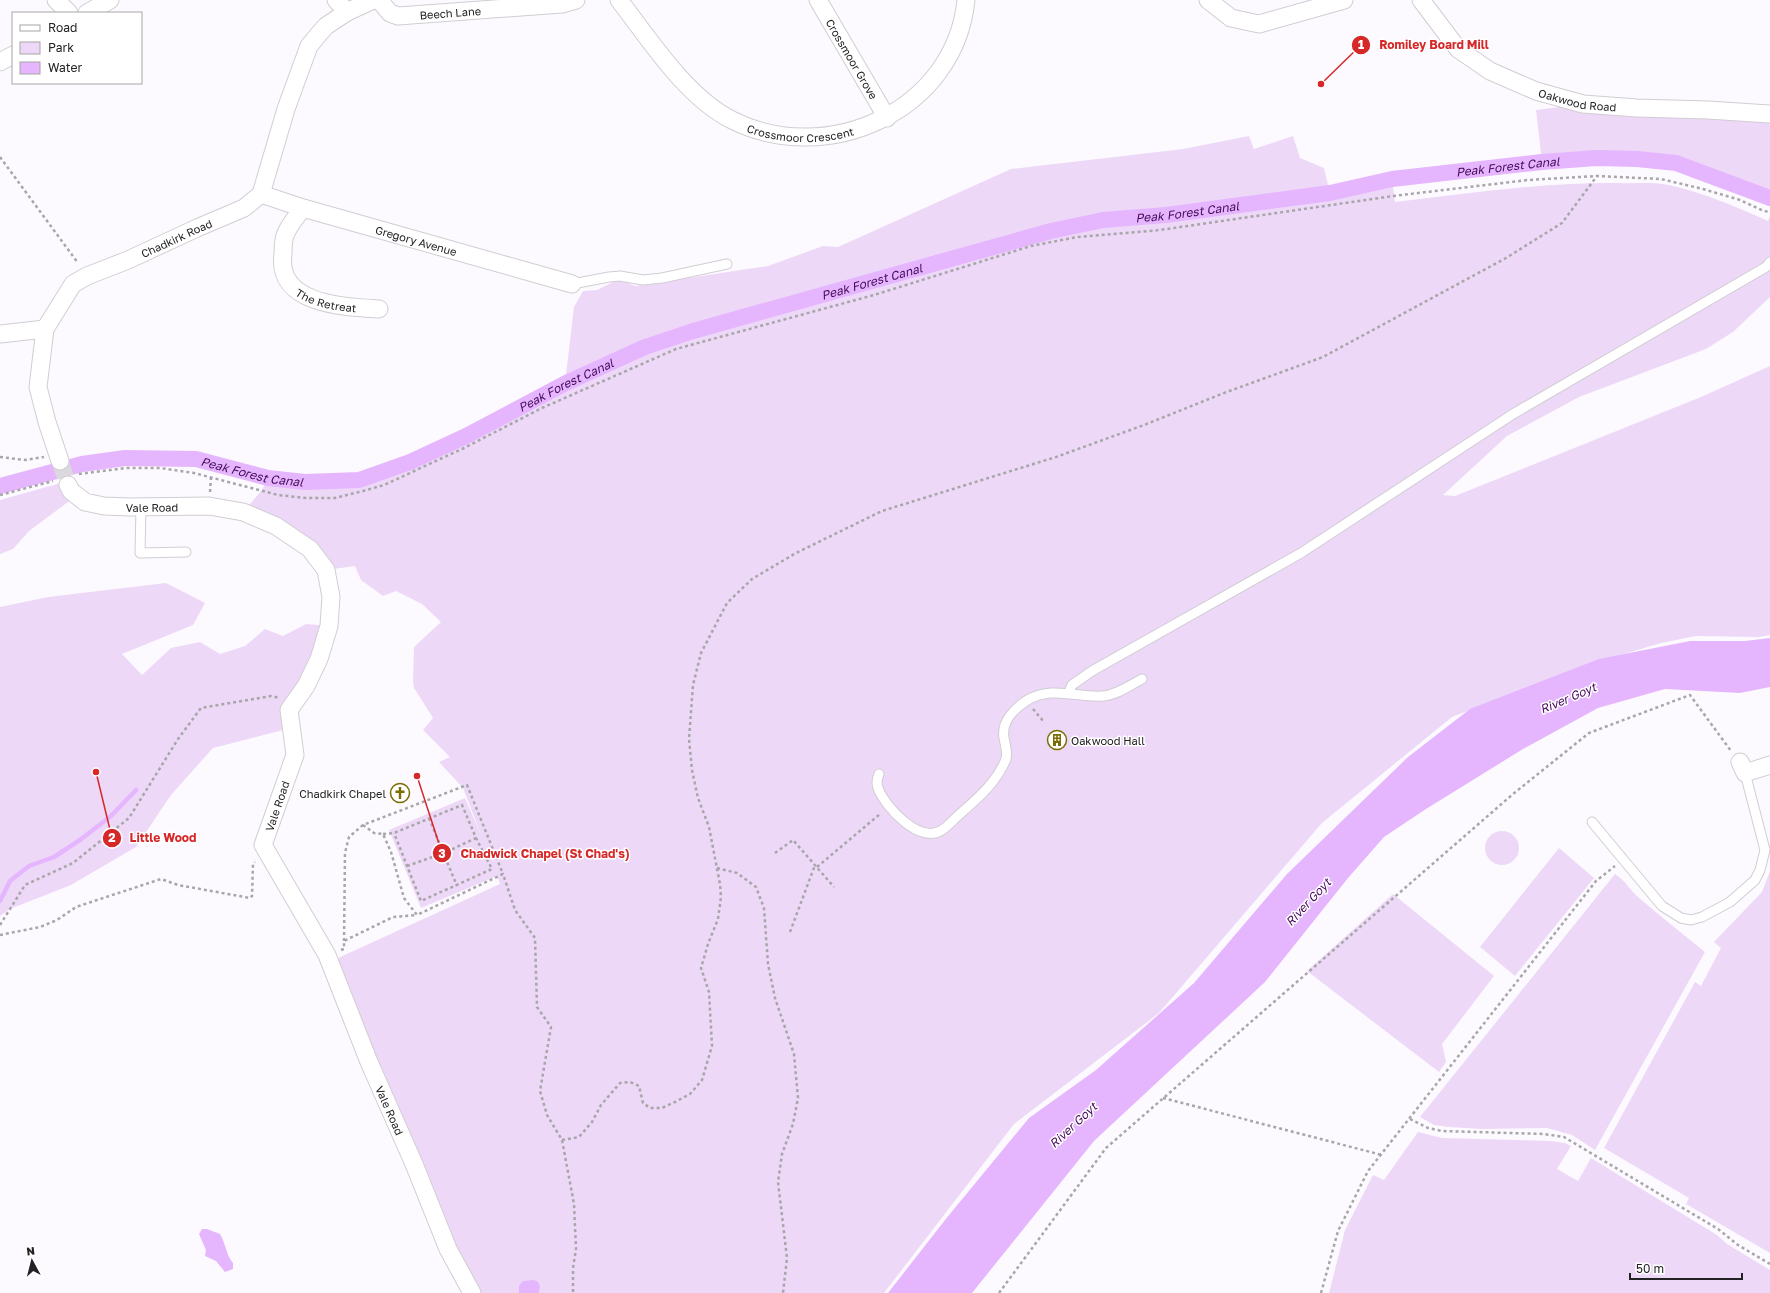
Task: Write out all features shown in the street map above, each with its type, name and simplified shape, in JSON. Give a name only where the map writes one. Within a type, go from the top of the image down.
[{"type":"street","points":[[56,0],[68,12]]},
{"type":"street","points":[[89,12],[110,0]]},
{"type":"street","points":[[261,194],[286,109],[309,46],[341,6],[373,0]]},
{"type":"street","name":"Beech Lane","points":[[379,0],[390,13],[398,16],[562,4],[576,0]]},
{"type":"street","name":"Crossmoor Crescent","points":[[619,0],[694,94],[731,120],[754,129],[797,136],[834,135],[860,128],[887,118],[912,101],[923,91],[942,68],[959,31],[966,0]]},
{"type":"street","name":"Crossmoor Grove","points":[[818,0],[887,118]]},
{"type":"street","points":[[1208,0],[1231,18],[1259,24],[1344,0]]},
{"type":"street","name":"Oakwood Road","points":[[1421,0],[1458,49],[1490,71],[1536,91],[1583,104],[1770,114]]},
{"type":"street","points":[[0,62],[12,56]]},
{"type":"street","name":"Gregory Avenue","points":[[261,194],[303,208],[572,284]]},
{"type":"street","name":"Chadkirk Road","points":[[59,458],[38,387],[45,329],[73,284],[87,276],[128,260],[244,208],[261,194]]},
{"type":"street","name":"The Retreat","points":[[303,208],[285,234],[282,262],[287,280],[302,295],[324,303],[349,307],[379,309]]},
{"type":"street","points":[[0,334],[45,329]]},
{"type":"street","name":"Vale Road","points":[[66,480],[71,491],[85,502],[104,506],[209,506],[244,512],[276,526],[310,550],[326,570],[331,597],[329,626],[319,659],[306,686],[289,710],[295,755],[263,845],[327,955],[369,1062],[414,1164],[448,1249],[472,1293]]},
{"type":"street","points":[[1742,768],[1770,765]]},
{"type":"lane","points":[[1069,692],[1072,685],[1092,671],[1301,553],[1513,414],[1766,267],[1770,262]]},
{"type":"lane","points":[[572,284],[620,276],[643,280],[662,278],[727,264]]},
{"type":"lane","points":[[141,507],[140,553],[186,552]]},
{"type":"lane","points":[[879,774],[877,782],[879,790],[890,806],[907,825],[920,832],[930,835],[941,831],[990,787],[1007,758],[1004,735],[1005,724],[1011,714],[1026,701],[1047,694],[1069,692],[1102,696],[1111,695],[1142,679]]},
{"type":"lane","points":[[1592,822],[1662,906],[1681,918],[1691,920],[1702,917],[1730,902],[1755,880],[1765,850],[1742,768]]},
{"type":"path","points":[[0,157],[87,276]]},
{"type":"path","points":[[562,1140],[579,1137],[592,1122],[601,1105],[620,1083],[630,1082],[639,1086],[643,1103],[650,1108],[662,1108],[690,1094],[702,1080],[712,1046],[709,992],[701,968],[708,944],[718,919],[721,897],[709,827],[698,798],[692,770],[689,739],[693,685],[701,652],[727,603],[752,579],[796,553],[882,511],[1056,457],[1323,357],[1506,258],[1562,224],[1597,176]]},
{"type":"path","points":[[0,495],[126,468],[160,468],[194,473],[278,495],[306,498],[335,498],[384,485],[464,448],[542,408],[676,349],[874,295],[1031,246],[1077,237],[1160,230],[1401,195],[1528,180],[1597,176],[1662,179],[1703,188],[1770,212]]},
{"type":"path","points":[[0,457],[33,460],[59,458]]},
{"type":"path","points":[[999,1293],[1106,1148],[1513,794],[1589,733],[1690,695],[1742,768]]},
{"type":"path","points":[[0,925],[25,886],[73,863],[129,818],[178,739],[201,708],[271,696]]},
{"type":"path","points":[[1026,701],[1044,722]]},
{"type":"path","points":[[327,955],[344,949],[346,853],[349,837],[363,824],[467,785],[503,874],[515,910],[535,938],[537,1007],[551,1027],[540,1091],[547,1115],[562,1140],[574,1204],[576,1249],[573,1268],[573,1293]]},
{"type":"path","points":[[363,824],[374,833],[394,833],[462,805],[476,838],[492,869],[421,901],[394,833]]},
{"type":"path","points":[[790,932],[816,866],[890,806]]},
{"type":"path","points":[[429,818],[457,886]]},
{"type":"path","points":[[383,834],[391,852],[404,898],[416,915]]},
{"type":"path","points":[[407,866],[444,853],[476,838]]},
{"type":"path","points":[[775,853],[793,840],[834,887]]},
{"type":"path","points":[[1321,1293],[1338,1231],[1368,1171],[1596,881],[1623,859]]},
{"type":"path","points":[[0,935],[40,927],[56,920],[76,906],[161,879],[178,885],[250,898],[252,896],[253,864],[256,860]]},
{"type":"path","points":[[716,868],[737,873],[756,887],[764,908],[768,964],[775,998],[794,1054],[798,1098],[793,1124],[782,1154],[778,1182],[787,1258],[783,1293]]},
{"type":"path","points":[[344,941],[393,917],[416,915],[503,874]]},
{"type":"path","points":[[1163,1098],[1382,1155]]},
{"type":"path","points":[[1410,1119],[1428,1128],[1442,1131],[1544,1134],[1564,1138],[1718,1229],[1738,1245],[1770,1264]]},
{"type":"green space","points":[[1583,104],[1770,114],[1770,198],[1676,163],[1637,159],[1597,158],[1542,162],[1536,110]]},
{"type":"green space","points":[[1249,136],[1254,149],[1293,136],[1300,158],[1324,168],[1330,193],[1392,179],[1395,202],[1535,186],[1591,183],[1651,183],[1675,186],[1702,194],[1730,204],[1768,221],[1770,216],[1770,297],[1733,332],[1706,349],[1579,397],[1507,436],[1443,495],[1455,496],[1701,397],[1770,366],[1770,635],[1759,637],[1696,636],[1661,643],[1587,665],[1452,717],[1322,823],[1159,1013],[1014,1124],[884,1293],[539,1293],[540,1287],[519,1290],[519,1293],[478,1293],[439,1212],[384,1078],[338,958],[500,884],[497,876],[421,908],[389,830],[465,798],[482,837],[463,788],[439,762],[450,757],[423,730],[433,718],[414,688],[414,647],[441,622],[422,604],[396,591],[383,596],[361,580],[355,566],[326,570],[243,512],[262,490],[268,478],[305,482],[359,480],[381,473],[410,462],[465,436],[565,383],[574,307],[583,291],[597,290],[619,279],[635,286],[768,266],[823,246],[838,247],[1011,169],[1183,149]]},
{"type":"green space","points":[[61,483],[72,499],[29,531],[13,549],[0,554],[0,500]]},
{"type":"green space","points":[[166,583],[205,603],[193,625],[122,654],[142,675],[171,648],[200,642],[220,654],[245,646],[265,629],[283,636],[306,624],[329,626],[291,728],[213,748],[171,795],[136,847],[71,885],[10,909],[0,916],[0,607],[48,597]]},
{"type":"green space","points":[[1499,831],[1505,831],[1514,836],[1518,842],[1518,854],[1514,860],[1505,865],[1499,865],[1490,860],[1485,851],[1485,845],[1490,836]]},
{"type":"green space","points":[[1559,848],[1594,878],[1515,976],[1480,947]]},
{"type":"green space","points":[[1770,871],[1770,1253],[1686,1204],[1689,1198],[1604,1148],[1695,982],[1701,986],[1721,948],[1714,942],[1762,892]]},
{"type":"green space","points":[[1615,874],[1622,879],[1638,897],[1705,952],[1595,1150],[1572,1135],[1547,1128],[1482,1129],[1449,1127],[1434,1125],[1420,1117]]},
{"type":"green space","points":[[1393,894],[1494,976],[1442,1044],[1446,1062],[1439,1072],[1307,971]]},
{"type":"green space","points":[[1418,1132],[1442,1138],[1551,1141],[1565,1143],[1571,1146],[1557,1169],[1578,1181],[1591,1158],[1717,1235],[1727,1244],[1770,1270],[1770,1293],[1329,1293],[1345,1230],[1373,1175],[1384,1180]]},
{"type":"water","name":"River Goyt","points":[[1770,638],[1770,687],[1740,693],[1665,689],[1598,708],[1523,749],[1384,837],[1348,878],[1265,982],[1094,1141],[972,1293],[888,1293],[945,1220],[1029,1118],[1096,1070],[1194,983],[1287,874],[1408,757],[1470,709],[1599,659],[1690,641],[1745,641]]},
{"type":"water","points":[[202,1229],[207,1229],[220,1234],[233,1263],[233,1269],[225,1272],[216,1261],[205,1256],[206,1250],[199,1234]]},
{"type":"water","points":[[534,1280],[538,1282],[540,1287],[539,1293],[519,1293],[519,1286],[523,1281]]},
{"type":"waterway","name":"Peak Forest Canal","points":[[0,486],[82,464],[125,458],[196,459],[268,478],[305,482],[359,480],[410,462],[466,436],[566,383],[645,347],[693,331],[1051,231],[1103,220],[1166,215],[1330,193],[1392,179],[1542,162],[1597,158],[1637,159],[1676,163],[1770,198]]},
{"type":"waterway","points":[[0,901],[10,881],[29,866],[54,857],[80,840],[111,816],[136,790]]},
{"type":"tunnel","points":[[60,461],[68,485]]},
{"type":"place","name":"Romiley Board Mill","points":[[1321,84]]},
{"type":"place","name":"Oakwood Hall","points":[[1057,740]]},
{"type":"place","name":"Little Wood","points":[[96,772]]},
{"type":"place","name":"Chadwick Chapel (St Chad's)","points":[[417,776]]},
{"type":"place","name":"Chadkirk Chapel","points":[[400,793]]}]
